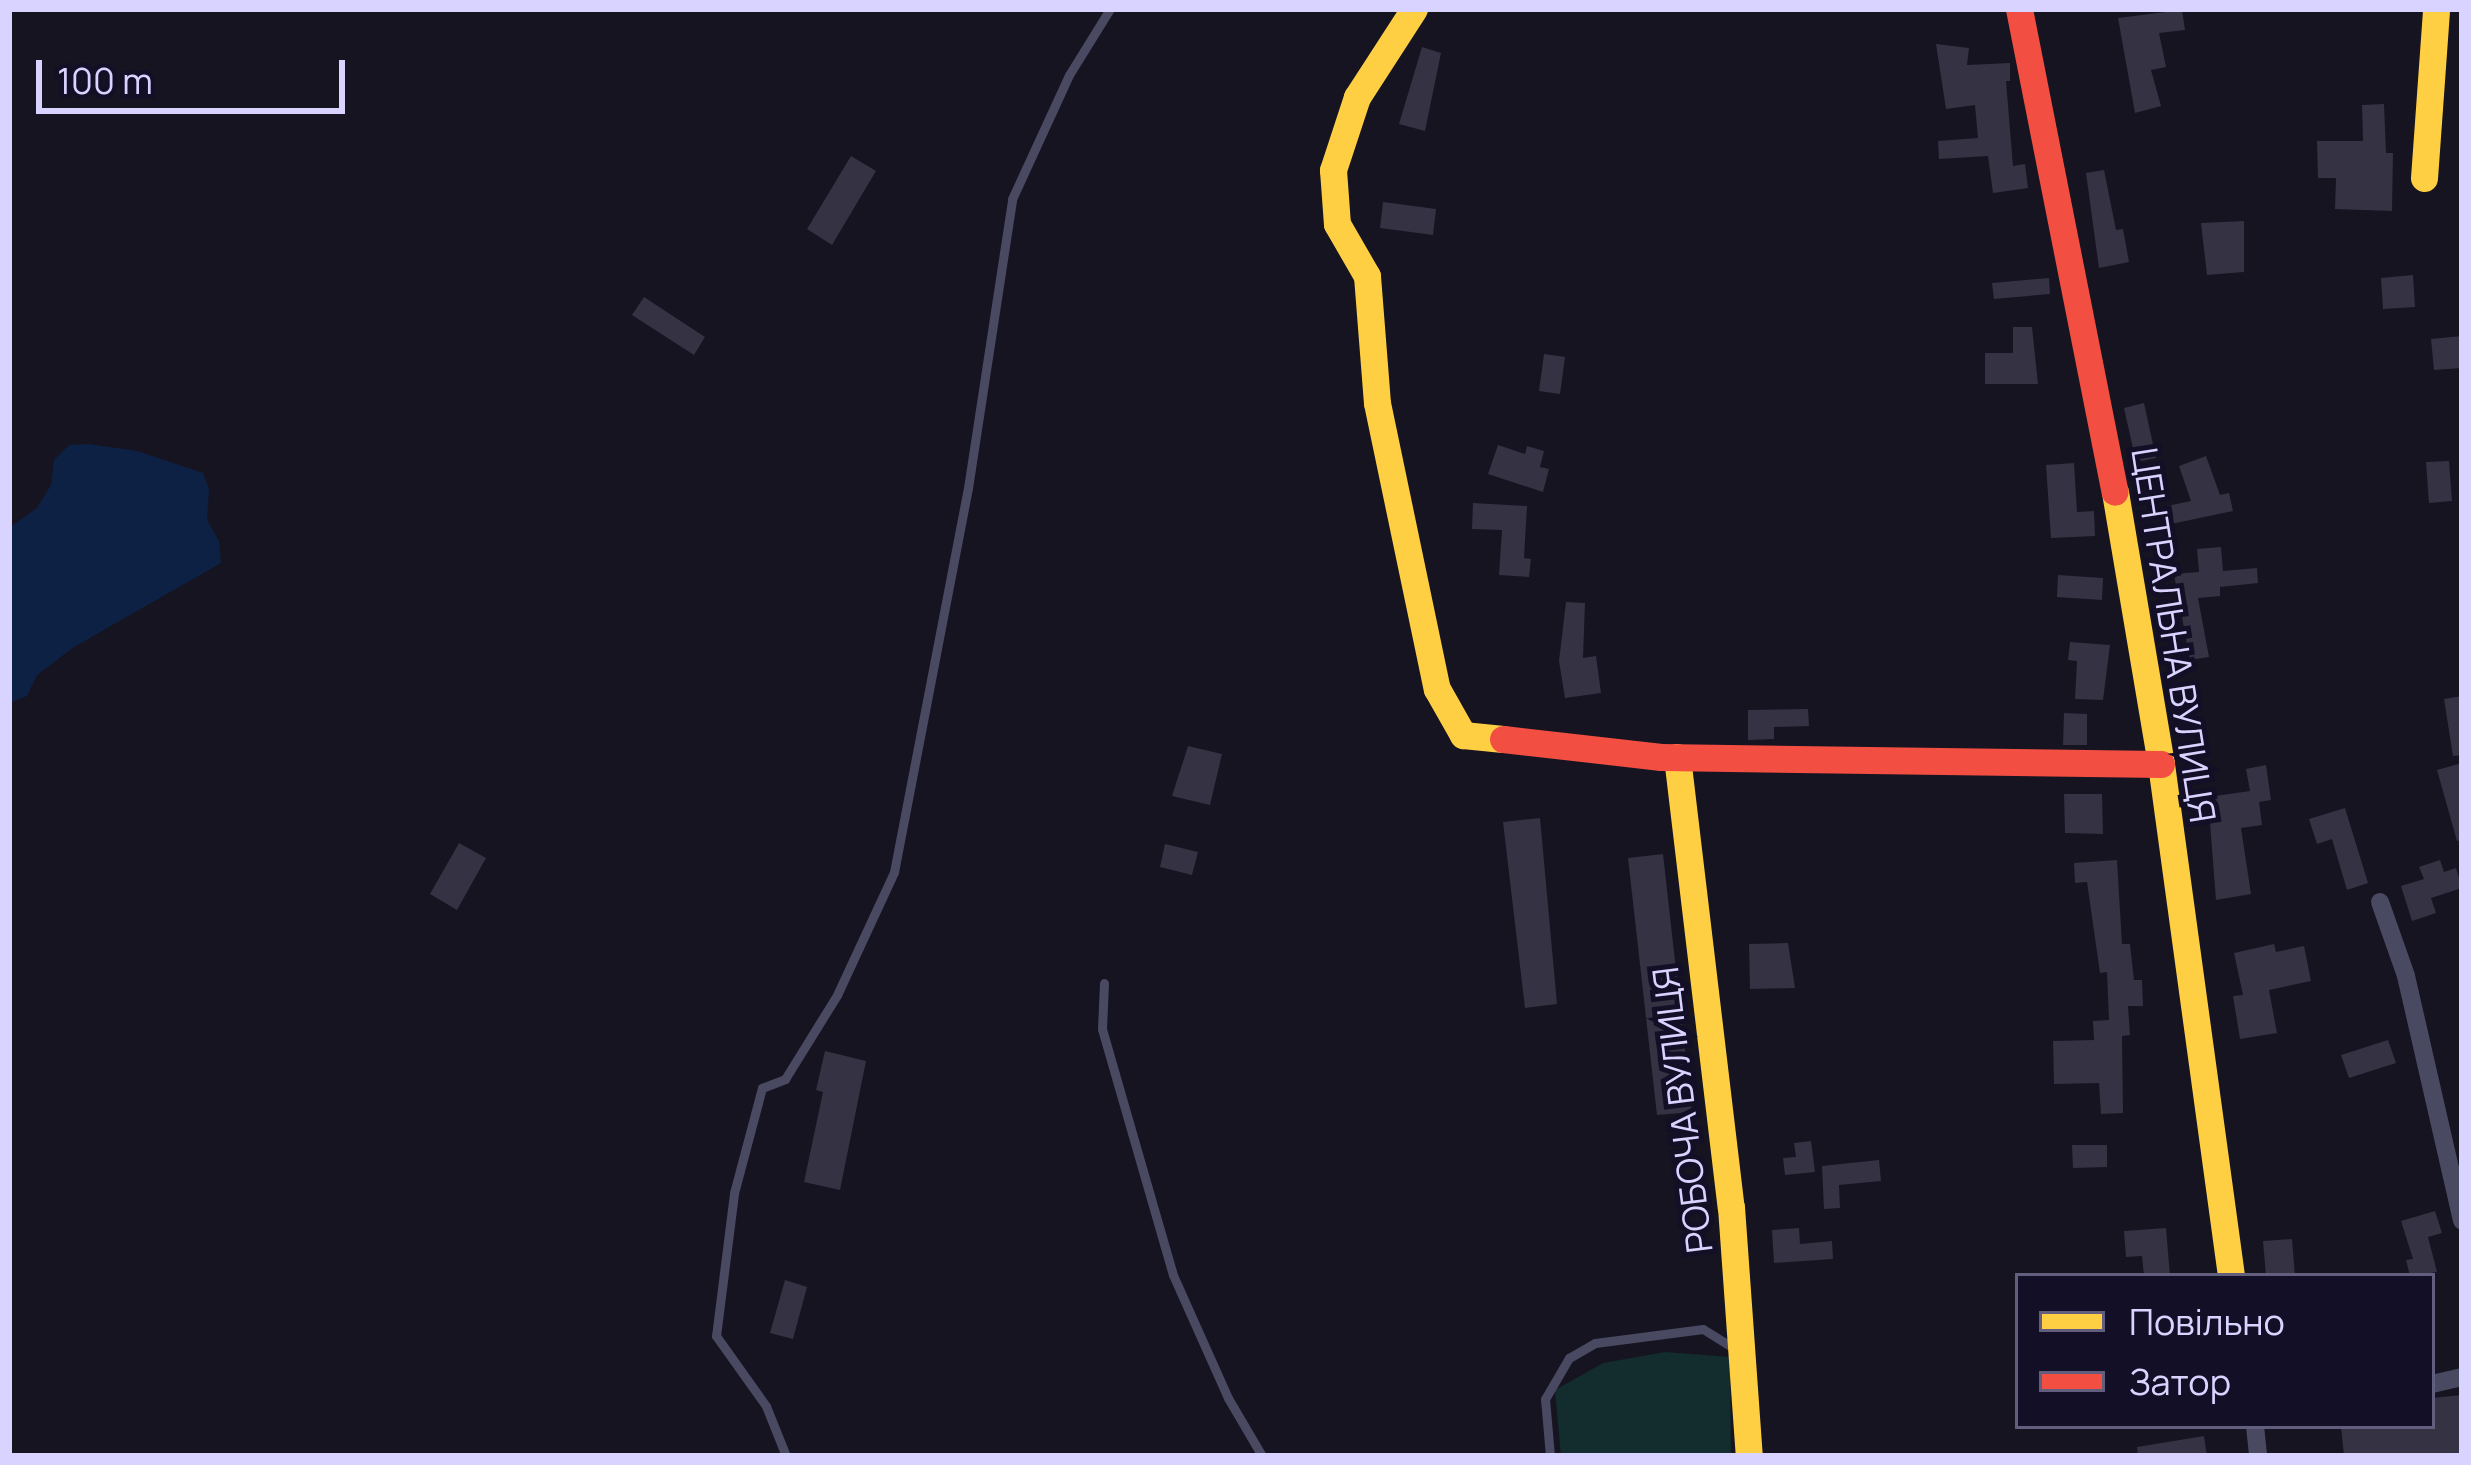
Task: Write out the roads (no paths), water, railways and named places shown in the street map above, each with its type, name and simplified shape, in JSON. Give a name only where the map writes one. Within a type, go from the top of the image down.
[{"type":"street","points":[[1414,9],[1358,97],[1343,132],[1334,170],[1337,224],[1367,276],[1369,343],[1391,469],[1438,689],[1463,735],[1676,758],[2161,764]]},
{"type":"street","name":"ЦЕНТРАЛЬНА ВУЛИЦЯ","points":[[2020,9],[2105,435],[2161,764],[2231,1273]]},
{"type":"street","points":[[2424,178],[2436,9]]},
{"type":"street","name":"РОБОЧА ВУЛИЦЯ","points":[[1676,758],[1744,1354],[1749,1456]]},
{"type":"street","points":[[2380,902],[2406,976],[2462,1221]]},
{"type":"lane","points":[[786,1456],[766,1406],[716,1336],[734,1193],[762,1088],[785,1079],[816,1029],[894,872],[968,488],[1012,199],[1069,75],[1110,9]]},
{"type":"lane","points":[[1104,983],[1102,1029],[1173,1275],[1228,1398],[1262,1456]]},
{"type":"lane","points":[[1550,1456],[1545,1399],[1552,1381],[1569,1358],[1595,1343],[1703,1329],[1744,1354]]},
{"type":"water","points":[[69,445],[137,451],[203,473],[209,489],[207,520],[219,541],[221,563],[74,647],[37,675],[27,696],[9,703],[9,528],[37,508],[51,485],[54,460]]}]
